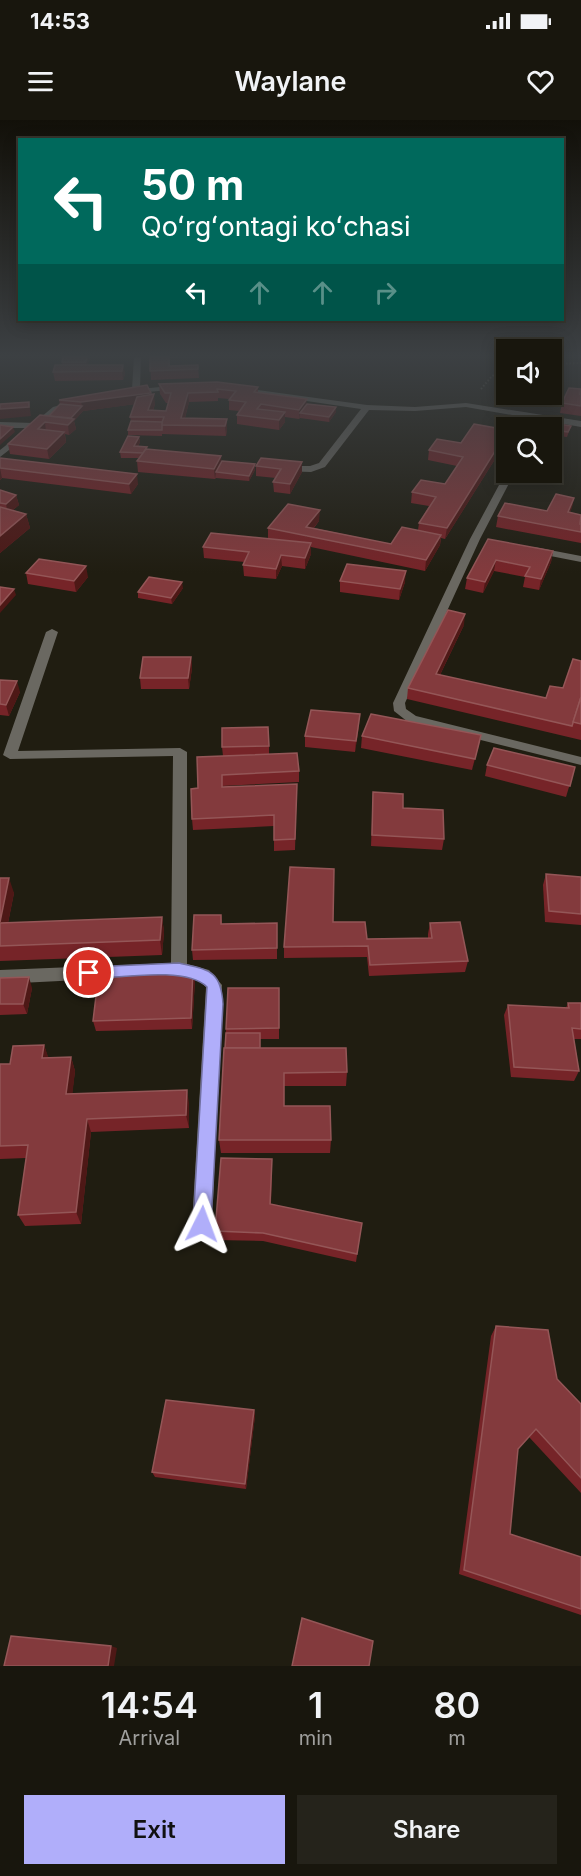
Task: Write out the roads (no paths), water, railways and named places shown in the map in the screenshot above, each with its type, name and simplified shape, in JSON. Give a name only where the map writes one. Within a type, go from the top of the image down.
[{"type":"street","points":[[0,454],[28,429]]},
{"type":"street","points":[[275,467],[311,469],[322,465],[350,429]]},
{"type":"street","points":[[505,483],[475,539],[399,703],[400,711],[412,719],[581,761]]},
{"type":"street","points":[[475,539],[487,541]]},
{"type":"street","points":[[522,548],[581,559]]},
{"type":"street","points":[[52,632],[10,755],[180,752],[179,969]]},
{"type":"street","points":[[0,977],[179,969],[204,975],[214,985],[215,1004],[202,1224]]}]
